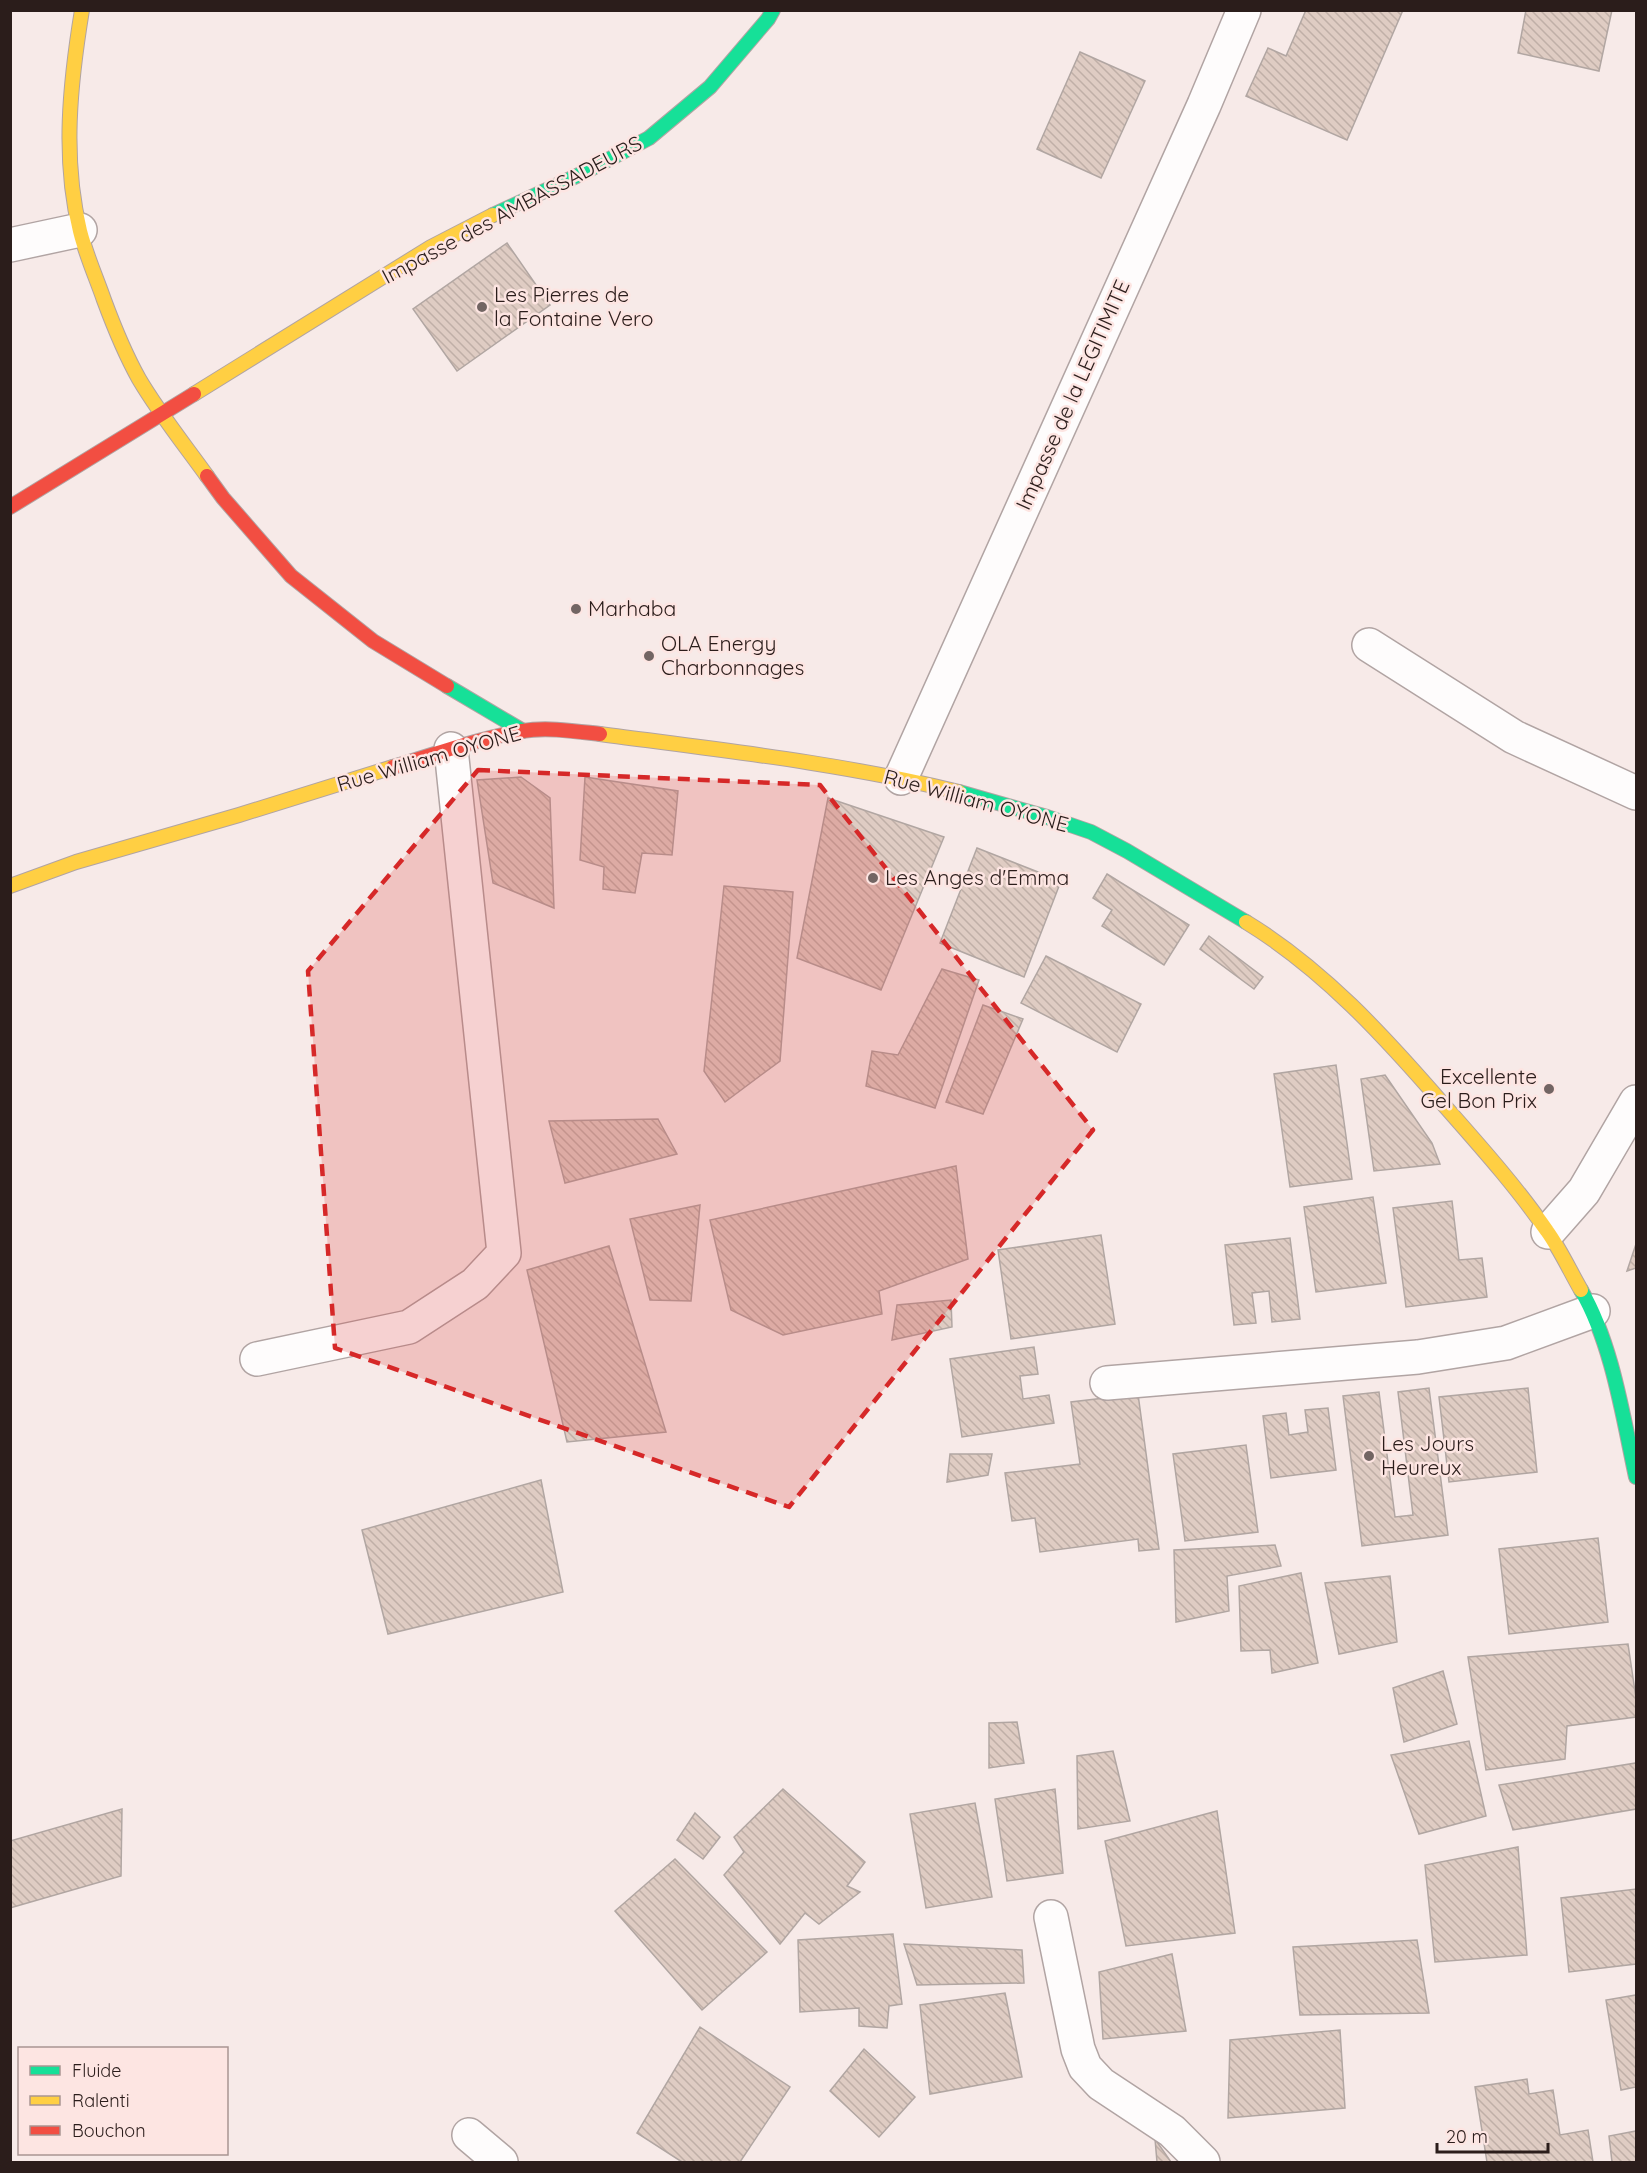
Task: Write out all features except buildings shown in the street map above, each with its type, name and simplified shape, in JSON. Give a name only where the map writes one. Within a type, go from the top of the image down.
[{"type":"street","points":[[82,10],[73,65],[69,139],[73,189],[80,230],[117,334],[138,378],[224,498],[291,576],[373,641],[523,731]]},
{"type":"street","name":"Impasse des AMBASSADEURS","points":[[10,507],[431,247],[649,138],[710,87],[768,19],[773,10]]},
{"type":"street","name":"Impasse de la LEGITIMITE","points":[[901,778],[1199,116],[1244,10]]},
{"type":"street","points":[[10,245],[80,230]]},
{"type":"street","points":[[1369,645],[1514,737],[1636,793]]},
{"type":"street","name":"Rue William OYONE","points":[[10,886],[76,862],[239,815],[451,749],[523,731],[568,730],[781,758],[901,778],[984,798],[1091,832],[1127,851],[1263,933],[1323,979],[1391,1044],[1496,1165],[1548,1232],[1593,1311],[1616,1387],[1636,1477]]},
{"type":"street","points":[[257,1359],[409,1327],[475,1284],[504,1253],[451,749]]},
{"type":"street","points":[[1548,1232],[1584,1191],[1636,1102]]},
{"type":"street","points":[[1107,1383],[1418,1357],[1506,1343],[1593,1311]]},
{"type":"street","points":[[1051,1917],[1078,2049],[1085,2067],[1101,2084],[1172,2131],[1203,2163]]},
{"type":"street","points":[[469,2135],[501,2163]]},
{"type":"highlighted area","points":[[478,770],[820,785],[1093,1130],[789,1507],[335,1348],[308,971]]},
{"type":"traffic: fast","points":[[493,215],[585,172],[649,138],[710,87],[768,19],[773,10]]},
{"type":"traffic: fast","points":[[447,686],[523,731]]},
{"type":"traffic: fast","points":[[959,792],[1091,832],[1246,922]]},
{"type":"traffic: fast","points":[[1581,1290],[1592,1311],[1609,1357],[1636,1477]]},
{"type":"traffic: slow","points":[[82,10],[74,65],[70,121],[71,176],[80,231],[112,320],[134,370],[155,404],[207,476]]},
{"type":"traffic: slow","points":[[194,394],[431,247],[493,215]]},
{"type":"traffic: slow","points":[[600,734],[825,765],[959,792]]},
{"type":"traffic: slow","points":[[10,886],[76,862],[393,767]]},
{"type":"traffic: slow","points":[[1246,922],[1327,982],[1398,1053],[1484,1150],[1523,1198],[1552,1238],[1581,1290]]},
{"type":"traffic: jam","points":[[10,507],[194,394]]},
{"type":"traffic: jam","points":[[207,476],[223,498],[291,576],[373,641],[447,686]]},
{"type":"traffic: jam","points":[[393,767],[473,742],[522,731],[551,729],[600,734]]},
{"type":"place","name":"Les Pierres de la Fontaine Vero","points":[[482,307]]},
{"type":"place","name":"Marhaba","points":[[576,609]]},
{"type":"place","name":"OLA Energy Charbonnages","points":[[649,656]]},
{"type":"place","name":"Les Anges d'Emma","points":[[873,878]]},
{"type":"place","name":"Excellente Gel Bon Prix","points":[[1549,1089]]},
{"type":"place","name":"Les Jours Heureux","points":[[1369,1456]]}]
